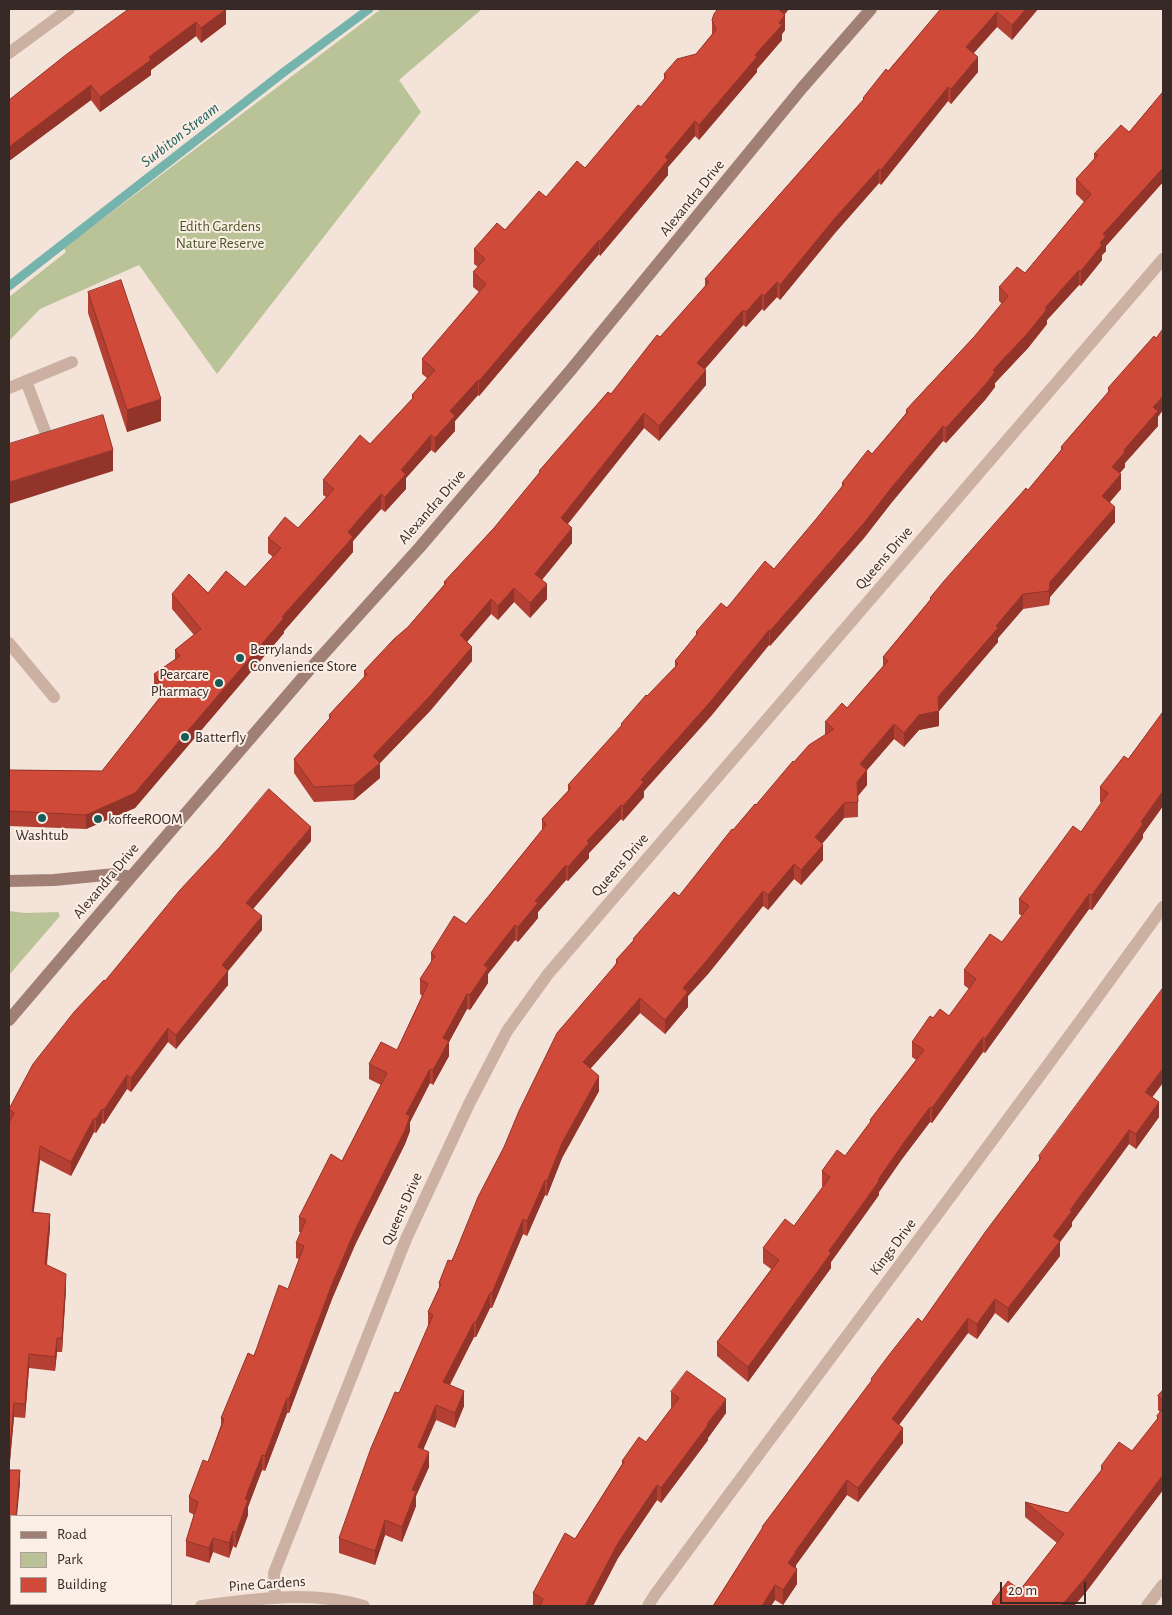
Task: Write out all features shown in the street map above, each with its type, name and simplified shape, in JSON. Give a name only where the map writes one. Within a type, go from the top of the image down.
[{"type":"street","points":[[9,53],[69,9]]},
{"type":"street","name":"Alexandra Drive","points":[[9,1020],[310,669],[420,547],[552,393],[802,88],[871,9]]},
{"type":"street","name":"Queens Drive","points":[[275,1597],[274,1573],[406,1239],[469,1104],[507,1031],[548,974],[1163,259]]},
{"type":"street","points":[[9,388],[72,362]]},
{"type":"street","points":[[26,381],[46,434]]},
{"type":"street","points":[[9,643],[54,697]]},
{"type":"street","points":[[9,881],[54,880],[114,874],[130,877]]},
{"type":"street","name":"Kings Drive","points":[[648,1606],[740,1479],[1043,1074],[1163,907]]},
{"type":"street","points":[[1147,1606],[1163,1585]]},
{"type":"street","name":"Pine Gardens","points":[[201,1606],[275,1597],[315,1598],[355,1603],[364,1606]]},
{"type":"green space","name":"Edith Gardens Nature Reserve","points":[[381,9],[482,9],[399,80],[421,112],[217,374],[139,265],[40,309],[9,341],[9,297],[66,252],[64,248]]},
{"type":"green space","points":[[9,911],[25,913],[58,912],[60,916],[9,975]]},
{"type":"building","points":[[129,9],[226,9],[201,28],[196,22],[149,57],[151,60],[100,97],[91,85],[9,147],[9,100],[67,54]]},
{"type":"building","points":[[718,9],[778,9],[785,15],[779,23],[782,25],[755,55],[757,57],[699,125],[695,121],[665,157],[668,160],[622,215],[479,381],[450,411],[455,416],[435,438],[431,435],[401,470],[406,474],[385,497],[381,494],[348,532],[353,537],[282,617],[284,618],[135,793],[86,815],[9,811],[9,770],[102,771],[166,690],[154,674],[180,656],[175,650],[201,629],[172,594],[189,574],[208,593],[226,571],[245,587],[281,548],[268,538],[285,517],[298,528],[334,489],[323,480],[360,435],[370,444],[414,397],[412,395],[435,370],[422,359],[486,284],[473,272],[485,259],[474,249],[497,223],[505,230],[539,191],[546,197],[577,161],[585,168],[638,105],[641,107],[666,77],[664,74],[677,59],[696,54],[716,30],[712,20]]},
{"type":"building","points":[[941,9],[1026,9],[1012,25],[997,12],[966,47],[978,57],[951,89],[948,87],[881,170],[879,169],[835,218],[780,285],[777,282],[764,296],[762,294],[746,312],[743,310],[697,363],[706,370],[659,426],[644,413],[561,518],[572,528],[535,574],[547,584],[530,603],[514,588],[498,606],[491,599],[460,635],[472,647],[430,696],[373,756],[380,763],[354,785],[314,787],[294,759],[331,717],[329,715],[367,674],[364,671],[408,627],[446,583],[444,582],[494,528],[539,471],[608,392],[611,394],[657,335],[660,337],[709,282],[705,279],[864,99],[886,69],[888,71]]},
{"type":"building","points":[[1163,92],[1163,168],[1103,234],[1106,236],[1100,243],[1102,245],[1081,271],[1079,270],[1045,308],[1047,309],[1028,333],[993,370],[995,372],[985,385],[946,428],[943,426],[864,523],[769,630],[711,701],[641,780],[644,782],[623,806],[621,805],[587,841],[589,843],[568,867],[566,865],[535,901],[538,903],[518,927],[515,925],[484,965],[488,968],[470,995],[467,994],[443,1038],[449,1041],[433,1070],[430,1069],[406,1114],[410,1116],[405,1130],[355,1230],[332,1284],[289,1399],[287,1398],[265,1456],[262,1455],[245,1499],[248,1500],[236,1533],[233,1531],[229,1543],[213,1538],[209,1548],[186,1541],[198,1502],[189,1497],[203,1460],[208,1462],[224,1419],[221,1418],[248,1353],[254,1356],[279,1285],[288,1289],[304,1246],[296,1243],[306,1220],[299,1217],[331,1154],[342,1161],[387,1073],[369,1064],[381,1042],[397,1050],[428,984],[420,979],[435,956],[431,953],[454,916],[466,924],[546,825],[542,819],[571,788],[568,785],[622,725],[646,695],[678,664],[675,661],[698,633],[696,632],[721,603],[727,608],[765,561],[774,569],[844,484],[842,483],[868,450],[872,454],[908,412],[906,410],[974,337],[1008,296],[999,287],[1017,267],[1025,273],[1091,194],[1076,179],[1098,155],[1094,154],[1121,125],[1129,132]]},
{"type":"building","points":[[121,280],[161,399],[127,410],[88,292]]},
{"type":"building","points":[[1163,329],[1163,396],[1153,407],[1158,411],[1124,450],[1125,452],[1112,467],[1121,474],[1102,496],[1115,507],[1050,582],[1049,591],[1023,594],[996,626],[998,628],[938,697],[939,711],[919,715],[904,733],[894,724],[860,764],[867,770],[857,782],[858,802],[844,803],[815,837],[823,845],[801,870],[794,864],[768,895],[763,891],[683,988],[688,992],[665,1020],[640,998],[583,1062],[599,1076],[562,1143],[547,1181],[545,1180],[527,1221],[523,1219],[492,1293],[490,1293],[476,1322],[474,1322],[443,1382],[464,1391],[455,1413],[436,1405],[418,1447],[429,1452],[412,1490],[416,1491],[402,1527],[385,1520],[375,1551],[339,1538],[371,1448],[395,1392],[399,1393],[433,1315],[428,1312],[441,1284],[439,1283],[448,1260],[452,1261],[478,1197],[504,1147],[519,1111],[557,1033],[618,962],[616,960],[633,939],[674,892],[679,896],[732,829],[756,805],[793,761],[809,745],[834,729],[825,722],[842,703],[847,708],[888,661],[883,657],[944,581],[1026,488],[1028,490],[1063,448],[1061,447],[1110,390],[1108,388],[1154,336],[1156,338]]},
{"type":"building","points":[[103,415],[113,450],[9,482],[9,444]]},
{"type":"building","points":[[1163,712],[1163,791],[1141,822],[1143,824],[1092,895],[1089,894],[985,1039],[983,1037],[932,1108],[930,1107],[902,1145],[829,1251],[831,1253],[748,1367],[717,1342],[779,1260],[763,1248],[785,1219],[794,1226],[830,1177],[822,1171],[837,1150],[845,1156],[924,1050],[912,1042],[930,1016],[933,1018],[940,1009],[949,1016],[976,979],[964,970],[990,934],[1002,942],[1029,906],[1019,899],[1073,826],[1081,832],[1108,793],[1100,787],[1124,756],[1128,759]]},
{"type":"building","points":[[269,789],[311,827],[246,903],[262,916],[222,965],[228,971],[176,1035],[168,1028],[131,1078],[127,1075],[104,1110],[102,1109],[96,1119],[94,1118],[71,1162],[40,1146],[32,1212],[50,1214],[45,1264],[66,1274],[62,1338],[57,1338],[55,1357],[29,1354],[25,1404],[14,1403],[9,1458],[9,1123],[14,1113],[9,1109],[33,1064],[74,1012],[105,981],[180,890]]},
{"type":"building","points":[[1163,988],[1163,1068],[1145,1092],[1159,1102],[1136,1134],[1129,1130],[1070,1210],[1072,1211],[1053,1236],[1060,1241],[1008,1308],[995,1299],[977,1324],[968,1318],[892,1419],[903,1428],[858,1488],[847,1480],[795,1552],[788,1563],[797,1569],[783,1590],[775,1585],[762,1606],[713,1606],[762,1527],[889,1355],[918,1318],[922,1322],[986,1231],[1041,1158],[1039,1156]]},
{"type":"building","points":[[687,1371],[726,1399],[661,1488],[657,1485],[618,1543],[585,1606],[540,1606],[543,1599],[533,1593],[565,1533],[575,1539],[624,1462],[622,1461],[639,1437],[646,1442],[679,1398],[671,1392]]},
{"type":"building","points":[[1163,1390],[1163,1400],[1158,1396]]},
{"type":"building","points":[[1163,1409],[1163,1475],[1086,1577],[1061,1606],[997,1606],[992,1602],[1008,1581],[1020,1590],[1064,1534],[1025,1502],[1068,1513],[1103,1468],[1101,1466],[1119,1442],[1132,1451]]},
{"type":"building","points":[[9,1470],[20,1470],[16,1515],[10,1515],[9,1546]]},
{"type":"waterway","name":"Surbiton Stream","points":[[9,286],[284,72],[369,9]]},
{"type":"place","name":"Berrylands Convenience Store","points":[[240,658]]},
{"type":"place","name":"Pearcare Pharmacy","points":[[219,683]]},
{"type":"place","name":"Batterfly","points":[[185,737]]},
{"type":"place","name":"Washtub","points":[[42,818]]},
{"type":"place","name":"koffeeROOM","points":[[98,819]]}]
